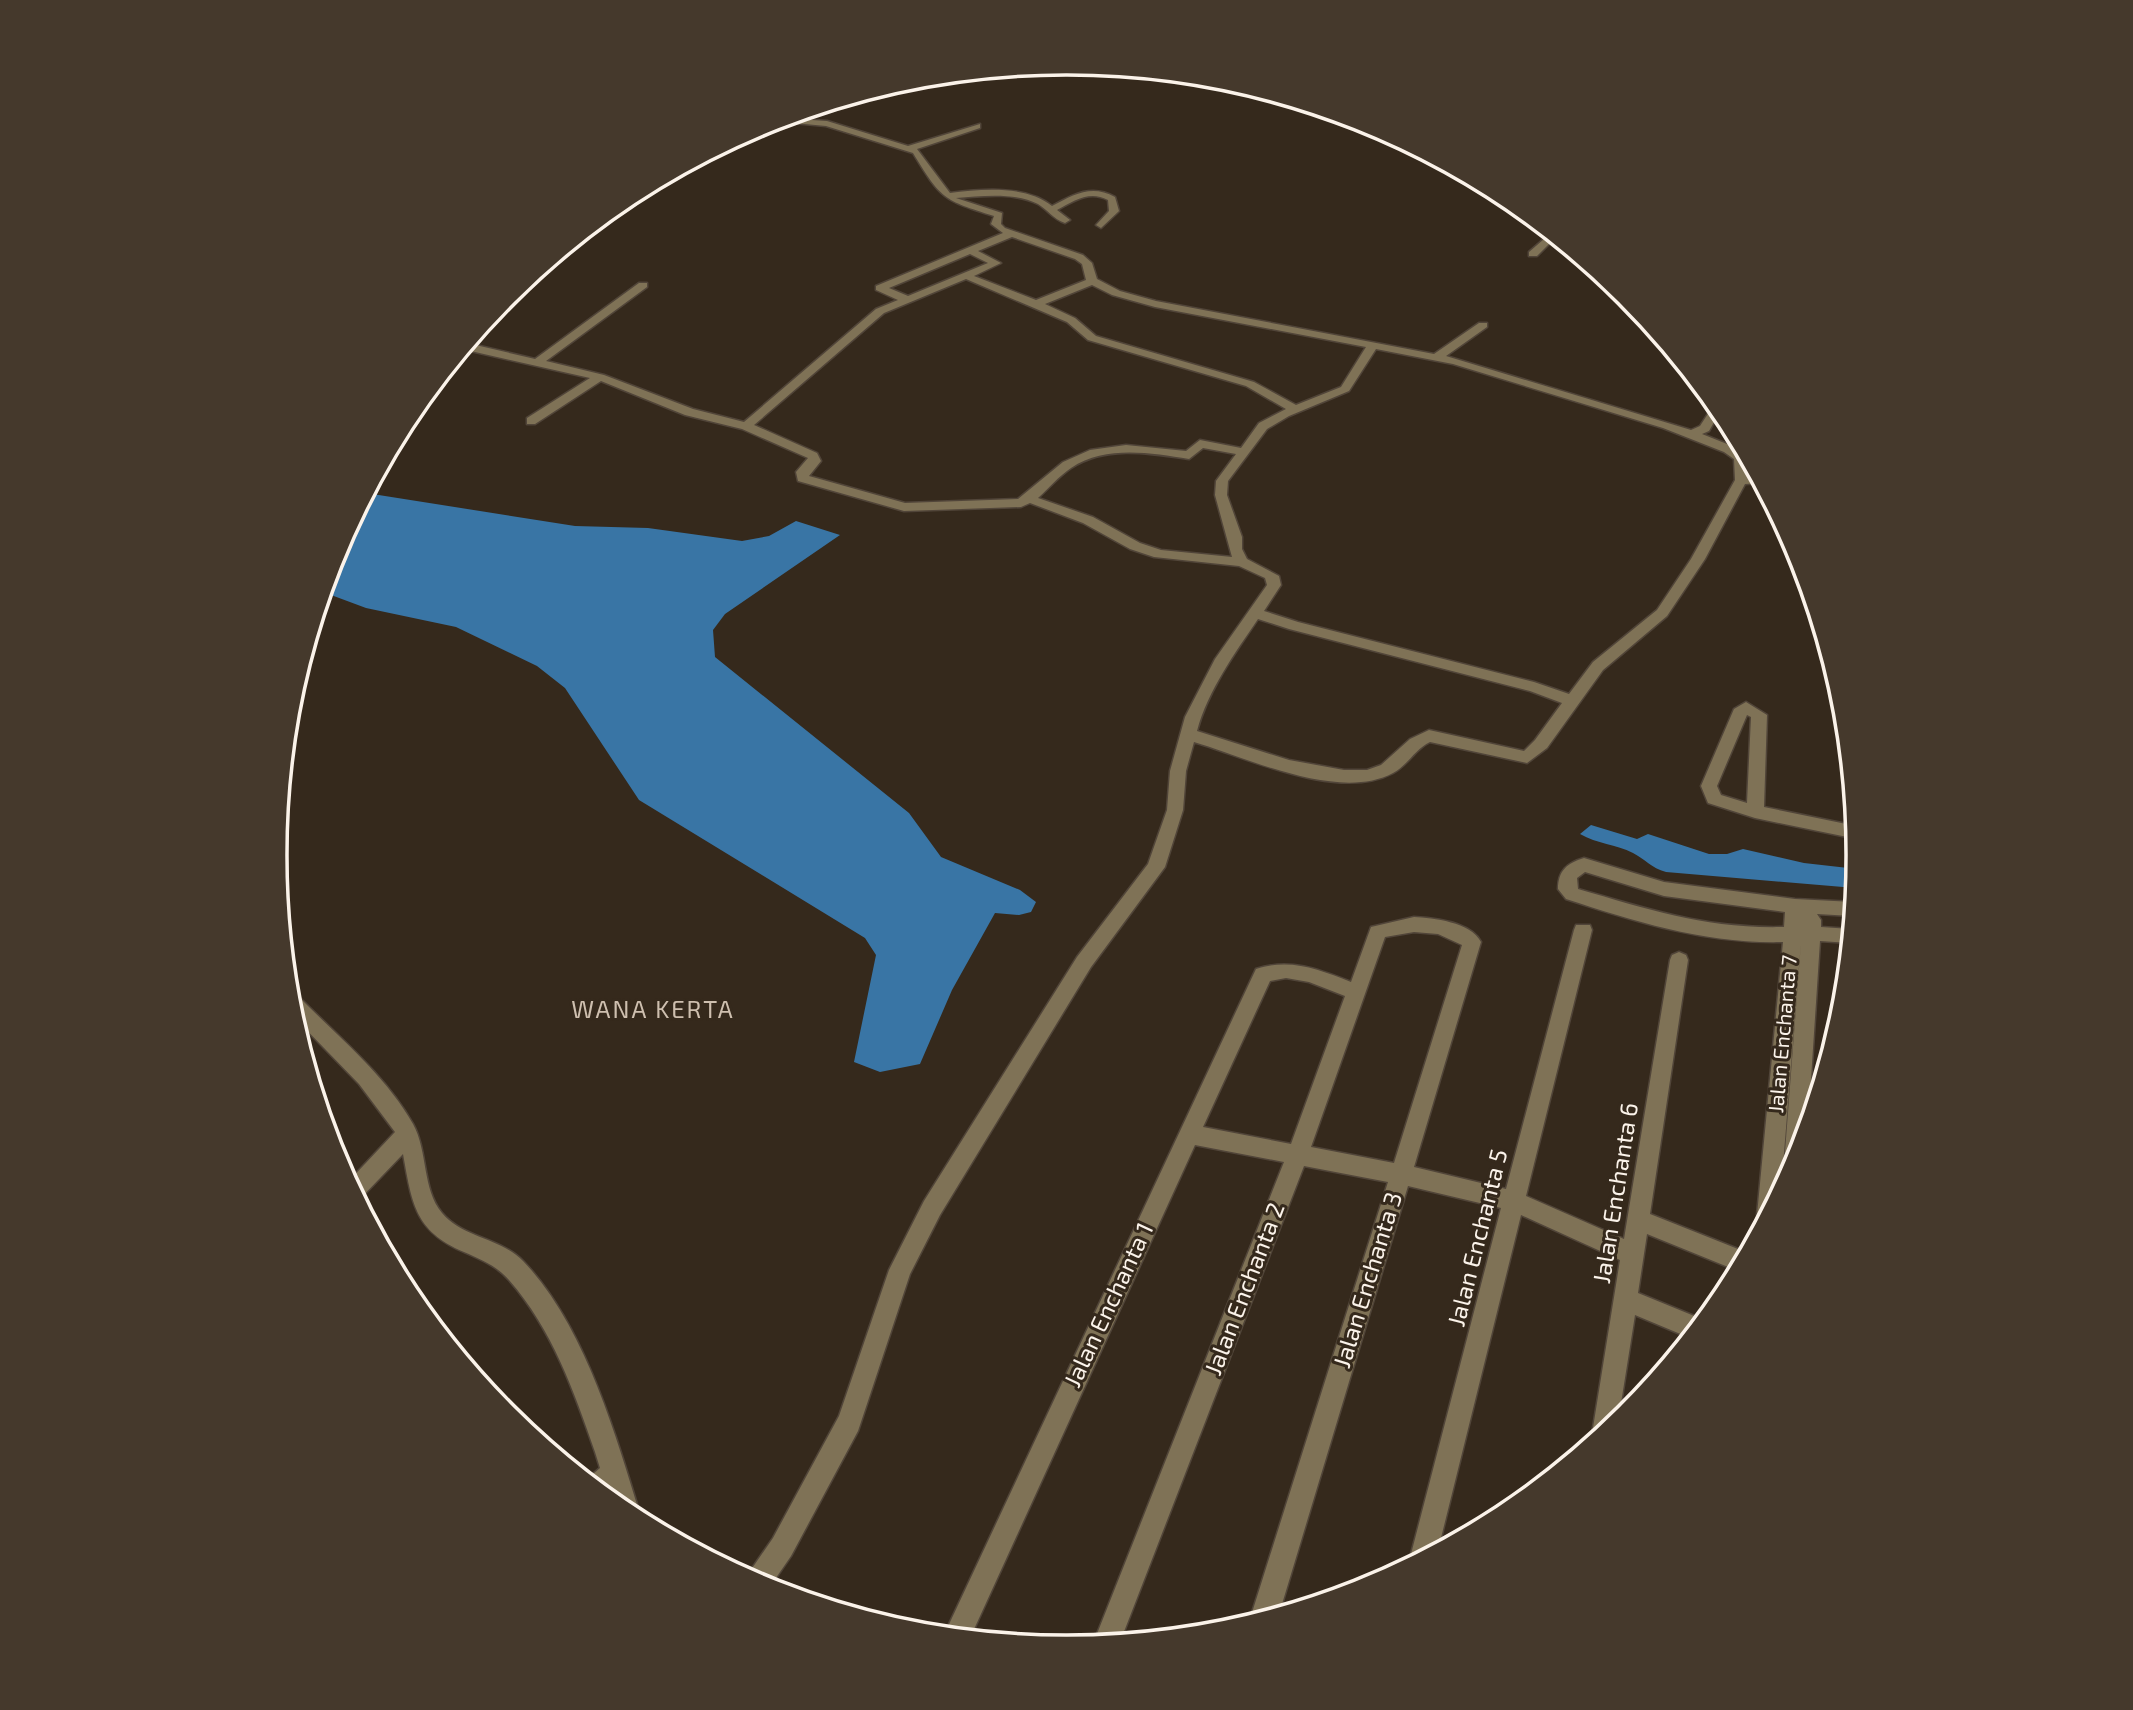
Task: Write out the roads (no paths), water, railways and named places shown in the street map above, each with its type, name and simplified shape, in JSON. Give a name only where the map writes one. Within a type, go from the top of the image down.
[{"type":"street","points":[[802,122],[827,124],[909,148],[921,157],[933,179],[948,196],[957,202],[999,215],[998,227],[1079,257],[1087,263],[1092,281],[1116,293],[1155,304],[1476,366],[1693,434],[1733,451]]},
{"type":"street","points":[[909,148],[977,126]]},
{"type":"street","points":[[1051,210],[1084,192],[1105,194],[1112,199],[1114,211],[1101,225]]},
{"type":"street","points":[[948,196],[1021,197],[1038,201],[1051,210],[1053,215],[1065,220]]},
{"type":"street","points":[[906,299],[880,288],[1012,233]]},
{"type":"street","points":[[1533,254],[1547,241]]},
{"type":"street","points":[[746,426],[880,311],[969,277],[996,263],[969,250]]},
{"type":"street","points":[[969,277],[1071,320],[1091,338],[1250,384],[1295,409]]},
{"type":"street","points":[[1036,304],[1092,281]]},
{"type":"street","points":[[537,363],[643,285]]},
{"type":"street","points":[[1437,357],[1483,325]]},
{"type":"street","points":[[1242,562],[1235,549],[1235,537],[1221,495],[1222,481],[1263,426],[1295,409],[1345,389],[1372,346]]},
{"type":"street","points":[[474,348],[600,377],[689,412],[746,426],[813,456],[815,461],[802,472],[803,478],[895,505],[1016,503],[1030,499],[1066,465],[1081,457],[1110,451],[1150,450],[1189,455],[1200,444],[1244,452]]},
{"type":"street","points":[[531,421],[600,377]]},
{"type":"street","points":[[1693,434],[1705,428],[1711,417]]},
{"type":"street","points":[[1187,734],[1322,775],[1360,776],[1387,769],[1414,741],[1429,736],[1527,757],[1541,744],[1598,666],[1662,613],[1698,559],[1741,480],[1739,460]]},
{"type":"street","points":[[1741,480],[1750,480]]},
{"type":"street","points":[[764,1573],[782,1546],[849,1422],[900,1270],[932,1208],[1084,962],[1156,867],[1175,810],[1178,771],[1193,717],[1223,659],[1256,613],[1274,582],[1269,573],[1242,562],[1159,554],[1135,546],[1088,520],[1030,499]]},
{"type":"street","points":[[1256,613],[1534,687],[1572,701]]},
{"type":"street","points":[[1755,812],[1759,715],[1746,707],[1742,709],[1709,786],[1714,799],[1755,812],[1846,831]]},
{"type":"street","points":[[1842,936],[1725,933],[1660,919],[1572,894],[1567,889],[1566,879],[1574,868],[1584,865],[1664,889],[1845,908]]},
{"type":"street","points":[[1802,934],[1804,906]]},
{"type":"street","name":"Jalan Enchanta 2","points":[[1110,1633],[1298,1154],[1378,932],[1398,923],[1426,924],[1472,942]]},
{"type":"street","name":"Jalan Enchanta 5","points":[[1426,1546],[1583,930]]},
{"type":"street","name":"Jalan Enchanta 7","points":[[1796,1129],[1802,934]]},
{"type":"street","name":"Jalan Enchanta 7","points":[[1771,1188],[1802,934]]},
{"type":"street","name":"Jalan Enchanta 3","points":[[1267,1608],[1472,942]]},
{"type":"street","name":"Jalan Enchanta 6","points":[[1607,1417],[1679,960]]},
{"type":"street","name":"Jalan Enchanta 1","points":[[961,1627],[1263,975],[1282,969],[1355,992]]},
{"type":"street","points":[[304,1015],[389,1103],[407,1134],[424,1203],[434,1221],[450,1234],[493,1253],[514,1267],[564,1342],[605,1480]]},
{"type":"street","points":[[360,1184],[407,1134]]},
{"type":"street","points":[[1188,1134],[1401,1174],[1514,1201],[1632,1254]]},
{"type":"street","points":[[1638,1220],[1734,1258]]},
{"type":"street","points":[[1625,1298],[1689,1325]]},
{"type":"water","points":[[375,494],[575,526],[648,528],[742,541],[769,536],[796,521],[840,535],[725,614],[713,630],[715,657],[909,813],[941,857],[1020,890],[1036,902],[1031,912],[1019,915],[995,913],[952,990],[920,1064],[880,1072],[854,1062],[876,955],[865,938],[639,800],[565,688],[537,666],[456,627],[366,608],[331,595]]},
{"type":"water","points":[[1591,825],[1637,839],[1648,834],[1709,854],[1727,854],[1743,849],[1804,863],[1846,868],[1845,887],[1666,872],[1627,850],[1580,834]]},
{"type":"district","name":"WANA KERTA","points":[[653,1010]]}]
